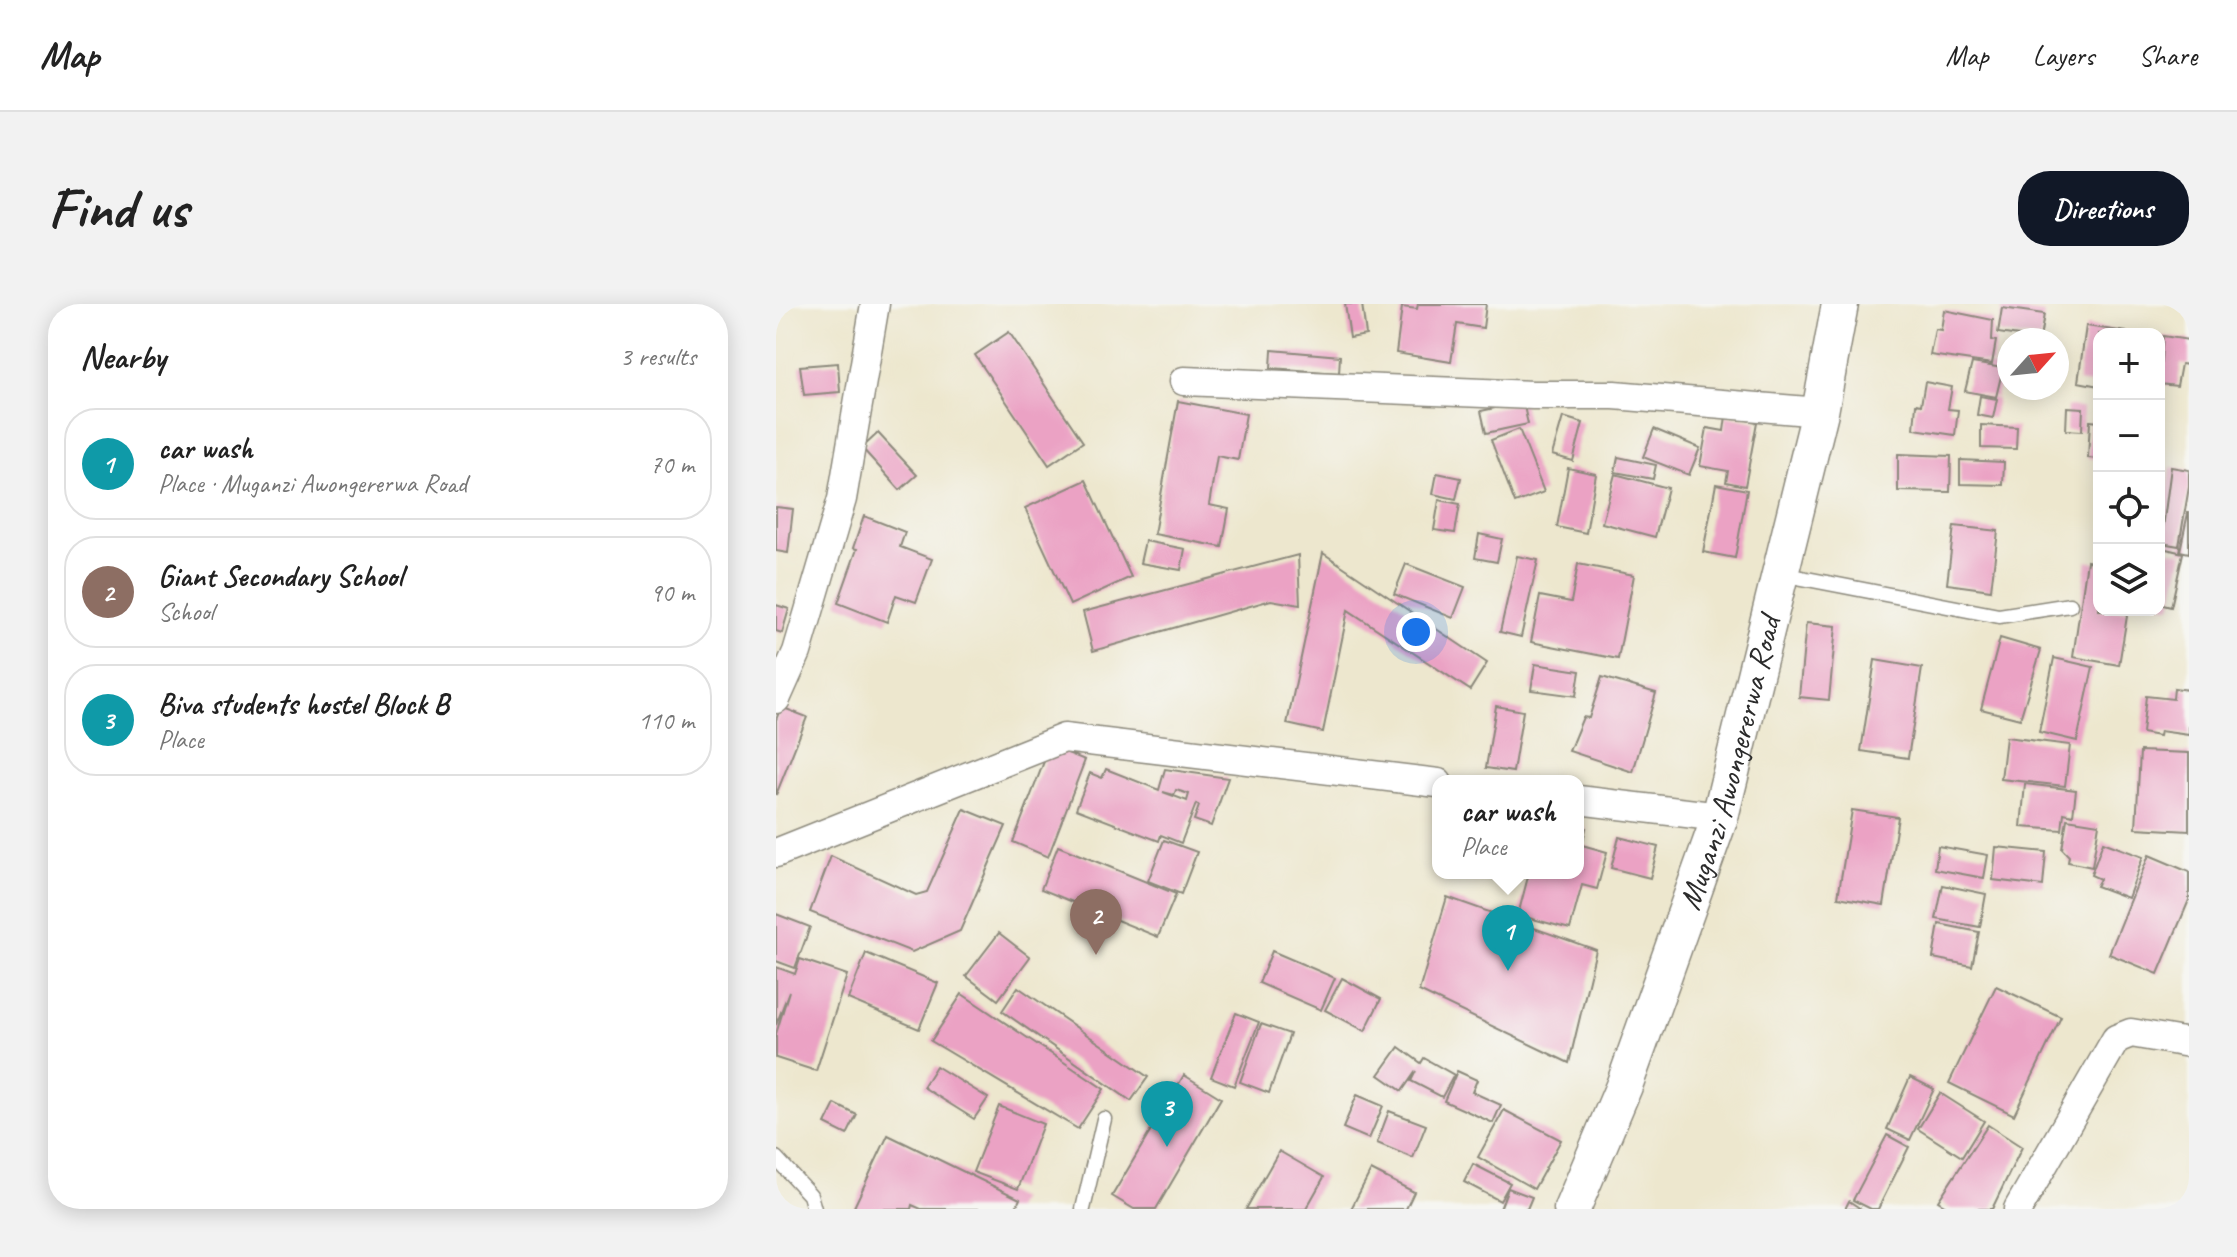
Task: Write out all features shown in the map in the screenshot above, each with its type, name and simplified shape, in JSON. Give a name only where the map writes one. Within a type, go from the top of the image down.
[{"type":"street","points":[[776,699],[797,652],[842,499],[875,304]]},
{"type":"street","name":"Muganzi Awongererwa Road","points":[[1572,1209],[1624,1086],[1720,817],[1820,412],[1840,304]]},
{"type":"street","points":[[1184,381],[1533,395],[1614,395],[1820,412]]},
{"type":"street","points":[[776,853],[1064,738],[1432,782]]},
{"type":"street","points":[[1584,801],[1720,817]]},
{"type":"street","points":[[2018,1209],[2116,1039],[2131,1033],[2142,1033],[2189,1043]]},
{"type":"lane","points":[[1780,574],[1999,616],[2070,605]]},
{"type":"lane","points":[[1083,1209],[1104,1119]]},
{"type":"lane","points":[[776,1158],[810,1195],[814,1209]]},
{"type":"building","points":[[1345,304],[1362,304],[1366,335],[1350,338]]},
{"type":"building","points":[[1418,304],[1486,304],[1483,328],[1457,324],[1451,362],[1396,353],[1402,307],[1417,309]]},
{"type":"building","points":[[2002,308],[2044,314],[2042,328],[1999,328]]},
{"type":"building","points":[[1944,310],[1993,320],[1992,340],[1996,341],[1992,364],[1930,355],[1935,329],[1941,330]]},
{"type":"building","points":[[2086,326],[2100,328],[2093,328],[2093,385],[2078,382]]},
{"type":"building","points":[[1009,332],[1083,442],[1049,465],[975,355]]},
{"type":"building","points":[[2165,336],[2189,340],[2189,365],[2181,364],[2177,386],[2165,385]]},
{"type":"building","points":[[1272,350],[1340,356],[1339,373],[1271,368]]},
{"type":"building","points":[[838,363],[840,392],[804,395],[800,366]]},
{"type":"building","points":[[1972,363],[1997,367],[1996,397],[1965,391]]},
{"type":"building","points":[[1925,382],[1952,387],[1948,409],[1958,410],[1955,435],[1914,429],[1916,404],[1921,405]]},
{"type":"building","points":[[1980,396],[1997,399],[1993,418],[1977,415]]},
{"type":"building","points":[[1178,401],[1246,414],[1238,460],[1217,456],[1209,505],[1229,509],[1222,547],[1154,534]]},
{"type":"building","points":[[1523,402],[1528,424],[1486,433],[1481,411]]},
{"type":"building","points":[[2067,407],[2083,408],[2082,431],[2066,430]]},
{"type":"building","points":[[1726,416],[1757,422],[1745,486],[1726,482],[1728,471],[1700,466],[1707,428],[1724,431]]},
{"type":"building","points":[[1563,417],[1583,423],[1573,461],[1552,455]]},
{"type":"building","points":[[2090,421],[2093,421],[2093,458],[2088,458]]},
{"type":"building","points":[[1981,425],[2017,427],[2016,449],[1981,448]]},
{"type":"building","points":[[1519,429],[1544,492],[1515,503],[1491,440]]},
{"type":"building","points":[[1654,429],[1700,448],[1689,475],[1643,457]]},
{"type":"building","points":[[878,433],[917,475],[900,490],[862,448]]},
{"type":"building","points":[[1898,454],[1951,456],[1950,492],[1898,491]]},
{"type":"building","points":[[1618,457],[1656,465],[1653,479],[1615,472]]},
{"type":"building","points":[[1960,460],[2004,462],[2003,485],[1960,484]]},
{"type":"building","points":[[2171,467],[2189,470],[2179,546],[2165,544],[2165,513]]},
{"type":"building","points":[[1568,468],[1596,474],[1586,533],[1557,527]]},
{"type":"building","points":[[1437,473],[1461,478],[1456,499],[1433,494]]},
{"type":"building","points":[[1615,474],[1668,488],[1655,537],[1602,523]]},
{"type":"building","points":[[1086,480],[1131,577],[1070,605],[1025,508]]},
{"type":"building","points":[[1716,484],[1747,490],[1735,558],[1703,552]]},
{"type":"building","points":[[1439,500],[1460,504],[1455,533],[1434,530]]},
{"type":"building","points":[[776,507],[793,509],[788,553],[776,551]]},
{"type":"building","points":[[2189,513],[2189,553],[2180,551]]},
{"type":"building","points":[[864,516],[905,532],[900,547],[932,559],[916,602],[896,595],[887,622],[838,603],[857,549],[853,548]]},
{"type":"building","points":[[1954,526],[1998,531],[1991,590],[1947,584]]},
{"type":"building","points":[[1479,534],[1502,539],[1497,562],[1475,558]]},
{"type":"building","points":[[1145,541],[1185,549],[1181,570],[1140,563]]},
{"type":"building","points":[[2165,549],[2183,553],[2171,607],[2165,606]]},
{"type":"building","points":[[1323,553],[1487,663],[1470,690],[1348,610],[1323,732],[1287,724]]},
{"type":"building","points":[[1298,555],[1300,605],[1271,600],[1093,651],[1083,612]]},
{"type":"building","points":[[1517,556],[1538,560],[1521,637],[1500,632]]},
{"type":"building","points":[[2087,561],[2093,562],[2093,616],[2127,616],[2119,665],[2073,657]]},
{"type":"building","points":[[1406,564],[1465,587],[1453,618],[1394,594]]},
{"type":"building","points":[[1578,564],[1634,575],[1618,659],[1531,642],[1540,596],[1571,602]]},
{"type":"building","points":[[776,605],[789,609],[782,633],[776,631]]},
{"type":"building","points":[[1806,623],[1836,626],[1829,700],[1799,697]]},
{"type":"building","points":[[2000,638],[2041,650],[2020,719],[1981,709]]},
{"type":"building","points":[[2054,658],[2093,667],[2077,741],[2039,732]]},
{"type":"building","points":[[1875,660],[1922,668],[1908,758],[1861,751]]},
{"type":"building","points":[[1535,664],[1580,671],[1576,696],[1531,690]]},
{"type":"building","points":[[1602,677],[1656,693],[1633,772],[1569,751],[1583,717],[1589,718]]},
{"type":"building","points":[[2174,688],[2189,690],[2189,735],[2160,731],[2159,736],[2142,733],[2146,696],[2173,699]]},
{"type":"building","points":[[1496,706],[1523,711],[1513,772],[1486,768]]},
{"type":"building","points":[[781,707],[807,717],[776,795],[776,720]]},
{"type":"building","points":[[2006,737],[2070,745],[2065,786],[2001,779]]},
{"type":"building","points":[[1050,746],[1085,760],[1048,857],[1013,842]]},
{"type":"building","points":[[2140,751],[2189,753],[2189,831],[2136,828]]},
{"type":"building","points":[[1106,769],[1159,790],[1165,769],[1228,778],[1211,826],[1194,820],[1199,806],[1196,804],[1181,843],[1161,835],[1159,841],[1076,809],[1090,773],[1102,778]],"holes":[[[1176,790],[1189,794],[1187,801],[1163,792],[1174,795]]]},
{"type":"building","points":[[2025,784],[2076,790],[2073,815],[2064,813],[2062,830],[2021,827]]},
{"type":"building","points":[[964,809],[1006,826],[960,931],[912,952],[810,912],[831,856],[916,895],[927,892]]},
{"type":"building","points":[[1852,810],[1898,817],[1884,905],[1838,897]]},
{"type":"building","points":[[2067,819],[2099,824],[2092,867],[2068,862],[2069,856],[2062,849]]},
{"type":"building","points":[[1619,837],[1658,847],[1650,878],[1611,868]]},
{"type":"building","points":[[1164,840],[1197,852],[1181,894],[1148,881]]},
{"type":"building","points":[[2103,842],[2143,857],[2128,898],[2096,886],[2100,879],[2091,875]]},
{"type":"building","points":[[1058,846],[1176,894],[1158,937],[1041,889]]},
{"type":"building","points":[[1584,846],[1607,852],[1597,889],[1582,885],[1570,929],[1518,915],[1527,879],[1584,879]]},
{"type":"building","points":[[1938,846],[1988,855],[1984,878],[1935,869]]},
{"type":"building","points":[[1996,847],[2046,852],[2043,886],[1993,880]]},
{"type":"building","points":[[2149,855],[2189,872],[2189,900],[2158,974],[2109,954]]},
{"type":"building","points":[[1943,885],[1986,894],[1980,927],[1936,919]]},
{"type":"building","points":[[1447,897],[1596,950],[1569,1063],[1419,991]]},
{"type":"building","points":[[776,914],[810,927],[795,968],[776,961]]},
{"type":"building","points":[[1939,924],[1979,932],[1972,966],[1933,958]]},
{"type":"building","points":[[999,933],[1030,957],[998,1000],[966,976]]},
{"type":"building","points":[[1272,951],[1335,978],[1321,1010],[1259,983]]},
{"type":"building","points":[[866,953],[938,983],[919,1029],[848,999]]},
{"type":"building","points":[[800,959],[847,975],[816,1071],[776,1058],[776,1034],[789,991],[776,1025],[776,967],[795,974]]},
{"type":"building","points":[[1342,978],[1381,999],[1365,1031],[1325,1010]]},
{"type":"building","points":[[1996,986],[2061,1017],[2014,1115],[1949,1083]]},
{"type":"building","points":[[1018,987],[1148,1077],[1131,1101],[1002,1011]]},
{"type":"building","points":[[962,994],[1104,1089],[1078,1129],[931,1041]]},
{"type":"building","points":[[1236,1013],[1259,1022],[1234,1086],[1211,1077]]},
{"type":"building","points":[[1261,1024],[1290,1034],[1269,1093],[1240,1082]]},
{"type":"building","points":[[1399,1047],[1421,1063],[1424,1058],[1454,1075],[1442,1097],[1411,1081],[1416,1071],[1402,1091],[1379,1075]]},
{"type":"building","points":[[936,1066],[988,1098],[974,1119],[923,1087]]},
{"type":"building","points":[[1457,1071],[1477,1080],[1472,1092],[1501,1105],[1493,1123],[1444,1101]]},
{"type":"building","points":[[1184,1075],[1221,1098],[1156,1209],[1134,1209],[1112,1196]]},
{"type":"building","points":[[1910,1077],[1934,1089],[1910,1140],[1887,1129]]},
{"type":"building","points":[[1940,1093],[1984,1121],[1962,1157],[1918,1129]]},
{"type":"building","points":[[1357,1095],[1383,1106],[1369,1139],[1343,1128]]},
{"type":"building","points":[[835,1104],[857,1115],[847,1135],[825,1124]]},
{"type":"building","points":[[999,1106],[1043,1124],[1018,1189],[973,1172]]},
{"type":"building","points":[[1504,1110],[1561,1140],[1534,1189],[1478,1157]]},
{"type":"building","points":[[1389,1111],[1426,1125],[1413,1158],[1377,1143]]},
{"type":"building","points":[[1988,1125],[2022,1147],[1992,1209],[1951,1209],[1938,1201]]},
{"type":"building","points":[[888,1135],[1020,1199],[1015,1209],[921,1209],[912,1205],[911,1209],[854,1207]]},
{"type":"building","points":[[1887,1135],[1909,1147],[1878,1209],[1871,1209],[1853,1200]]},
{"type":"building","points":[[1279,1151],[1324,1177],[1306,1209],[1246,1209]]},
{"type":"building","points":[[1473,1164],[1510,1183],[1500,1201],[1464,1182]]},
{"type":"building","points":[[1371,1170],[1414,1192],[1406,1209],[1351,1209]]},
{"type":"building","points":[[1508,1188],[1532,1197],[1527,1209],[1500,1209]]},
{"type":"building","points":[[1849,1201],[1861,1209],[1845,1209]]},
{"type":"place","name":"Giant Secondary School","points":[[1096,955]]},
{"type":"place","name":"car wash","points":[[1508,971]]},
{"type":"place","name":"Biva students hostel Block B","points":[[1167,1147]]}]
